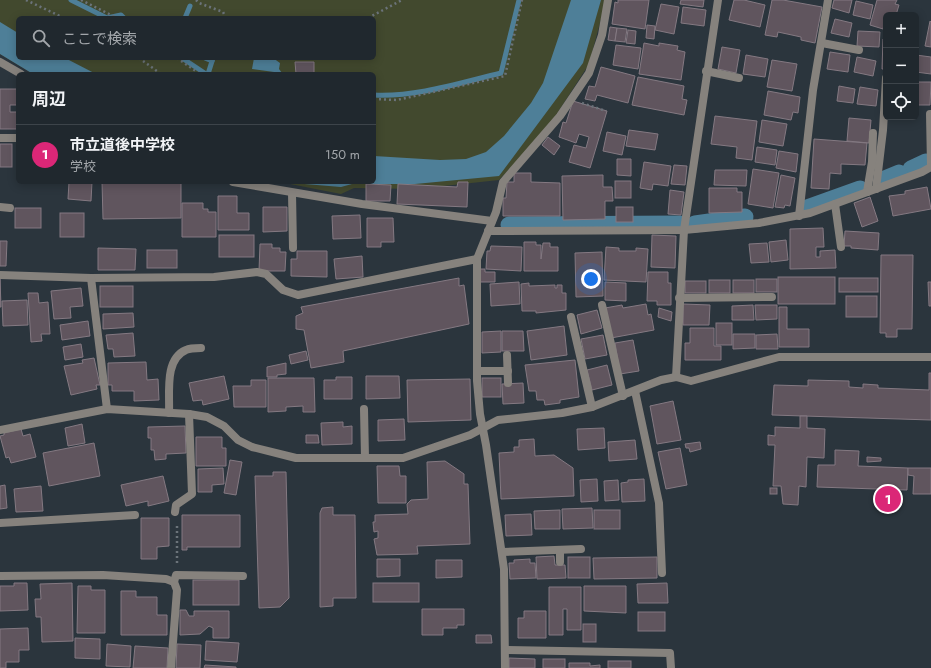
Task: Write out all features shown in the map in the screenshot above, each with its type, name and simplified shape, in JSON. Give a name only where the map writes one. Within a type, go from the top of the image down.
[{"type":"street","points":[[505,668],[504,569],[480,414],[477,371],[477,259],[492,221],[503,182],[573,99],[588,73],[602,35],[608,0]]},
{"type":"street","points":[[676,377],[679,298],[684,230],[706,71],[718,0]]},
{"type":"street","points":[[799,216],[813,90],[828,0]]},
{"type":"street","points":[[822,42],[859,50]]},
{"type":"street","points":[[0,62],[18,72]]},
{"type":"street","points":[[706,71],[739,78]]},
{"type":"street","points":[[876,189],[884,130],[886,84]]},
{"type":"street","points":[[488,232],[684,230],[758,223],[799,216],[922,172],[931,167],[930,114]]},
{"type":"street","points":[[867,192],[872,162],[873,133]]},
{"type":"street","points":[[0,138],[16,138]]},
{"type":"street","points":[[244,184],[362,204],[492,221]]},
{"type":"street","points":[[292,193],[293,248]]},
{"type":"street","points":[[835,204],[841,247]]},
{"type":"street","points":[[0,208],[10,208]]},
{"type":"street","points":[[0,275],[91,278],[214,277],[257,272],[266,274],[283,290],[298,295],[477,259]]},
{"type":"street","points":[[91,278],[107,410]]},
{"type":"street","points":[[679,298],[772,297]]},
{"type":"street","points":[[602,305],[623,396]]},
{"type":"street","points":[[571,317],[592,407]]},
{"type":"street","points":[[169,413],[172,365],[176,357],[186,350],[202,348]]},
{"type":"street","points":[[507,355],[508,383]]},
{"type":"street","points":[[0,430],[107,410],[189,414],[207,417],[224,426],[238,440],[252,447],[296,458],[403,458],[470,435],[498,420],[562,413],[592,407],[661,380],[676,377],[691,381],[779,357],[931,357]]},
{"type":"street","points":[[477,371],[508,371]]},
{"type":"street","points":[[635,391],[659,503],[662,573]]},
{"type":"street","points":[[364,409],[365,458]]},
{"type":"street","points":[[175,512],[176,505],[192,494],[189,414]]},
{"type":"street","points":[[0,523],[135,515]]},
{"type":"street","points":[[502,552],[581,549]]},
{"type":"street","points":[[560,550],[560,562]]},
{"type":"street","points":[[0,576],[103,575],[166,579],[244,576]]},
{"type":"street","points":[[172,668],[177,590],[175,579]]},
{"type":"street","points":[[506,650],[670,653],[670,668]]},
{"type":"path","points":[[26,0],[60,16]]},
{"type":"path","points":[[81,0],[114,16]]},
{"type":"path","points":[[196,0],[199,3],[223,12],[225,16]]},
{"type":"path","points":[[372,16],[402,0]]},
{"type":"path","points":[[376,99],[397,100],[505,76],[522,0]]},
{"type":"path","points":[[142,60],[158,72]]},
{"type":"path","points":[[180,60],[197,72]]},
{"type":"path","points":[[573,99],[606,111]]},
{"type":"path","points":[[175,512],[177,514],[175,579]]},
{"type":"green space","points":[[0,0],[606,0],[589,64],[547,129],[499,180],[416,189],[354,188],[341,194],[290,184],[376,184],[376,72],[30,72],[0,54]]},
{"type":"water","points":[[571,0],[601,0],[583,63],[499,176],[415,184],[376,184],[376,156],[440,160],[466,159],[486,152],[504,136],[531,103],[543,83]]},
{"type":"water","points":[[0,22],[16,32],[16,60],[69,60],[92,72],[30,72],[0,54]]},
{"type":"water","points":[[254,60],[276,60],[280,63],[279,69],[281,72],[274,72],[252,69]]},
{"type":"water","points":[[304,184],[352,184],[341,187]]},
{"type":"building","points":[[618,0],[649,0],[645,29],[612,24],[615,2],[618,3]]},
{"type":"building","points":[[681,0],[704,0],[703,7],[680,4]]},
{"type":"building","points":[[734,0],[744,0],[765,5],[760,27],[729,20]]},
{"type":"building","points":[[772,0],[783,0],[822,7],[815,43],[801,40],[801,37],[778,32],[777,37],[765,35]]},
{"type":"building","points":[[834,0],[852,0],[849,13],[832,8]]},
{"type":"building","points":[[877,0],[897,0],[895,4],[899,5],[897,12],[883,12],[883,29],[870,25]]},
{"type":"building","points":[[856,1],[873,5],[870,19],[853,15]]},
{"type":"building","points":[[661,4],[679,7],[674,34],[655,30]]},
{"type":"building","points":[[683,7],[706,10],[704,26],[681,23]]},
{"type":"building","points":[[835,19],[852,23],[849,37],[831,33]]},
{"type":"building","points":[[930,21],[931,22],[931,47],[925,46]]},
{"type":"building","points":[[647,25],[655,26],[654,39],[646,38]]},
{"type":"building","points":[[610,27],[617,28],[615,41],[608,40]]},
{"type":"building","points":[[617,28],[627,29],[625,42],[615,41]]},
{"type":"building","points":[[628,30],[636,31],[635,44],[626,43]]},
{"type":"building","points":[[858,31],[880,32],[879,47],[857,46]]},
{"type":"building","points":[[883,39],[883,69],[882,69]]},
{"type":"building","points":[[644,43],[659,46],[659,43],[678,46],[677,50],[685,52],[681,80],[639,74]]},
{"type":"building","points":[[616,45],[641,48],[638,69],[613,65]]},
{"type":"building","points":[[722,47],[740,50],[736,73],[718,69]]},
{"type":"building","points":[[830,52],[850,55],[848,72],[827,69]]},
{"type":"building","points":[[746,55],[768,59],[765,77],[743,74]]},
{"type":"building","points":[[919,55],[931,57],[931,74],[919,72]]},
{"type":"building","points":[[857,57],[876,61],[873,76],[854,72]]},
{"type":"building","points":[[772,60],[797,64],[792,91],[767,87]]},
{"type":"building","points":[[295,62],[314,62],[314,72],[296,72]]},
{"type":"building","points":[[601,67],[635,76],[628,103],[597,95],[595,101],[585,99],[589,86],[595,87]]},
{"type":"building","points":[[638,77],[684,86],[682,99],[687,100],[684,115],[632,105]]},
{"type":"building","points":[[919,82],[931,82],[930,105],[919,105]]},
{"type":"building","points":[[839,86],[855,89],[853,103],[837,101]]},
{"type":"building","points":[[860,87],[878,90],[876,106],[857,104]]},
{"type":"building","points":[[0,89],[16,89],[16,105],[10,105],[10,112],[16,112],[16,129],[0,129]]},
{"type":"building","points":[[768,91],[800,97],[798,113],[793,112],[791,120],[764,115]]},
{"type":"building","points":[[573,101],[607,111],[590,168],[569,162],[574,145],[586,148],[589,137],[579,134],[576,143],[559,137],[563,122],[566,123]]},
{"type":"building","points":[[715,116],[757,121],[752,160],[736,158],[737,147],[711,144]]},
{"type":"building","points":[[849,118],[871,120],[869,143],[847,141]]},
{"type":"building","points":[[762,120],[787,124],[783,146],[759,142]]},
{"type":"building","points":[[629,130],[658,134],[655,150],[626,146]]},
{"type":"building","points":[[607,132],[626,136],[622,155],[603,151]]},
{"type":"building","points":[[548,137],[560,146],[554,155],[542,145]]},
{"type":"building","points":[[814,139],[867,143],[865,165],[841,164],[841,174],[830,173],[829,189],[811,188]]},
{"type":"building","points":[[0,144],[12,144],[12,167],[0,167]]},
{"type":"building","points":[[757,147],[777,150],[775,165],[755,162]]},
{"type":"building","points":[[779,151],[798,154],[796,172],[776,168]]},
{"type":"building","points":[[617,159],[631,159],[631,176],[617,175]]},
{"type":"building","points":[[644,162],[671,166],[668,186],[653,184],[652,190],[640,188]]},
{"type":"building","points":[[674,165],[687,166],[685,185],[671,184]]},
{"type":"building","points":[[753,169],[779,173],[773,208],[748,204]]},
{"type":"building","points":[[715,170],[747,170],[746,186],[714,185]]},
{"type":"building","points":[[514,173],[531,173],[531,182],[560,183],[560,216],[503,216],[503,198],[506,198],[507,182],[514,182]]},
{"type":"building","points":[[603,175],[603,187],[612,187],[613,201],[605,201],[605,219],[563,220],[562,176]]},
{"type":"building","points":[[781,175],[795,178],[790,206],[785,205],[784,208],[775,207]]},
{"type":"building","points":[[615,181],[631,181],[631,198],[615,198]]},
{"type":"building","points":[[458,182],[468,182],[467,207],[397,204],[398,184],[457,187]]},
{"type":"building","points":[[69,184],[92,184],[91,201],[68,199]]},
{"type":"building","points":[[102,184],[181,184],[181,218],[103,219]]},
{"type":"building","points":[[366,184],[391,185],[390,201],[366,201]]},
{"type":"building","points":[[927,187],[931,209],[893,216],[889,196],[905,194],[905,191]]},
{"type":"building","points":[[709,188],[737,188],[737,192],[742,192],[742,212],[709,213]]},
{"type":"building","points":[[670,190],[684,192],[681,215],[668,214]]},
{"type":"building","points":[[218,196],[237,196],[237,213],[249,213],[249,230],[218,230]]},
{"type":"building","points":[[870,197],[878,221],[862,227],[854,203]]},
{"type":"building","points":[[182,203],[203,203],[203,209],[208,209],[208,212],[216,212],[216,237],[182,237]]},
{"type":"building","points":[[263,207],[287,207],[287,231],[263,232]]},
{"type":"building","points":[[616,207],[633,207],[633,222],[616,222]]},
{"type":"building","points":[[15,208],[41,208],[41,228],[15,228]]},
{"type":"building","points":[[60,213],[84,213],[84,237],[60,237]]},
{"type":"building","points":[[360,215],[361,238],[333,239],[332,216]]},
{"type":"building","points":[[367,218],[393,218],[394,242],[381,242],[381,247],[367,247]]},
{"type":"building","points":[[823,228],[824,247],[816,247],[816,257],[820,257],[820,251],[835,250],[836,268],[790,269],[790,229]]},
{"type":"building","points":[[845,231],[879,233],[878,250],[844,246]]},
{"type":"building","points":[[219,235],[254,235],[254,257],[219,257]]},
{"type":"building","points":[[652,235],[676,236],[675,268],[651,267]]},
{"type":"building","points":[[786,240],[788,260],[771,262],[769,242]]},
{"type":"building","points":[[0,241],[7,241],[6,266],[0,266]]},
{"type":"building","points":[[524,242],[536,242],[536,245],[541,245],[541,259],[543,243],[550,243],[550,247],[558,247],[558,271],[524,271]]},
{"type":"building","points":[[767,243],[769,262],[751,263],[749,244]]},
{"type":"building","points":[[260,244],[272,244],[272,248],[280,248],[280,252],[286,252],[285,271],[259,271]]},
{"type":"building","points":[[491,246],[522,247],[521,271],[486,269],[487,251],[490,251]]},
{"type":"building","points":[[606,247],[619,248],[619,251],[636,251],[636,248],[648,249],[646,282],[604,280]]},
{"type":"building","points":[[98,248],[136,249],[135,270],[98,270]]},
{"type":"building","points":[[147,250],[177,250],[177,268],[147,268]]},
{"type":"building","points":[[297,251],[327,251],[327,277],[291,276],[291,259],[297,259]]},
{"type":"building","points":[[602,252],[603,296],[576,297],[575,253]]},
{"type":"building","points":[[881,255],[913,255],[912,329],[897,329],[897,337],[886,337],[886,333],[880,333]]},
{"type":"building","points":[[362,256],[363,277],[336,279],[334,259]]},
{"type":"building","points":[[480,269],[485,269],[485,272],[495,272],[495,282],[480,282]]},
{"type":"building","points":[[648,272],[668,272],[668,283],[671,283],[671,305],[657,305],[657,301],[647,301]]},
{"type":"building","points":[[778,277],[835,277],[835,304],[778,304]]},
{"type":"building","points":[[459,278],[459,286],[464,285],[469,324],[343,351],[344,362],[311,368],[304,330],[296,329],[296,316],[303,313],[301,307]]},
{"type":"building","points":[[839,278],[878,278],[878,292],[839,292]]},
{"type":"building","points":[[0,279],[1,307],[0,307]]},
{"type":"building","points":[[756,279],[777,279],[777,292],[756,292]]},
{"type":"building","points":[[709,280],[730,280],[730,293],[709,293]]},
{"type":"building","points":[[733,280],[754,280],[754,293],[733,293]]},
{"type":"building","points":[[685,281],[706,281],[706,293],[685,293]]},
{"type":"building","points":[[519,282],[520,304],[491,306],[490,284]]},
{"type":"building","points":[[605,282],[626,283],[626,301],[605,300]]},
{"type":"building","points":[[928,282],[931,282],[931,306],[929,306]]},
{"type":"building","points":[[529,283],[529,286],[555,285],[555,288],[557,288],[557,285],[562,285],[562,293],[566,293],[566,310],[536,313],[536,311],[522,311],[521,284]]},
{"type":"building","points":[[100,286],[133,286],[133,307],[100,307]]},
{"type":"building","points":[[81,288],[83,306],[70,307],[71,318],[54,319],[51,291]]},
{"type":"building","points":[[28,293],[38,293],[39,303],[48,302],[50,334],[41,334],[42,341],[31,342]]},
{"type":"building","points":[[846,296],[877,296],[877,317],[846,317]]},
{"type":"building","points":[[27,300],[28,325],[3,326],[2,301]]},
{"type":"building","points":[[646,304],[648,315],[651,314],[654,330],[611,338],[605,308],[622,305],[623,308]]},
{"type":"building","points":[[683,304],[710,305],[709,325],[683,325]]},
{"type":"building","points":[[753,305],[754,320],[732,320],[732,306]]},
{"type":"building","points":[[755,305],[777,305],[777,319],[756,320]]},
{"type":"building","points":[[779,307],[787,307],[787,329],[809,329],[809,347],[779,347]]},
{"type":"building","points":[[659,308],[672,312],[671,321],[658,317]]},
{"type":"building","points":[[597,310],[602,328],[581,334],[577,315]]},
{"type":"building","points":[[133,313],[134,327],[103,329],[103,314]]},
{"type":"building","points":[[88,321],[90,336],[62,340],[60,325]]},
{"type":"building","points":[[716,323],[732,323],[732,345],[716,345]]},
{"type":"building","points":[[564,326],[567,355],[531,360],[527,331]]},
{"type":"building","points":[[690,328],[714,328],[714,346],[721,346],[721,360],[685,360],[685,343],[690,343]]},
{"type":"building","points":[[501,331],[501,352],[482,353],[482,332]]},
{"type":"building","points":[[502,331],[523,331],[524,351],[502,351]]},
{"type":"building","points":[[133,333],[135,356],[114,357],[113,349],[108,349],[106,335]]},
{"type":"building","points":[[733,334],[755,334],[755,348],[733,349]]},
{"type":"building","points":[[777,334],[778,349],[756,349],[756,335]]},
{"type":"building","points":[[603,335],[607,355],[585,359],[581,339]]},
{"type":"building","points":[[633,340],[639,371],[620,374],[615,343]]},
{"type":"building","points":[[81,344],[83,357],[65,360],[63,347]]},
{"type":"building","points":[[306,351],[308,360],[291,364],[289,355]]},
{"type":"building","points":[[94,358],[100,385],[96,385],[97,389],[71,395],[64,366],[83,363],[82,360]]},
{"type":"building","points":[[575,360],[579,397],[560,400],[560,403],[545,405],[544,400],[537,400],[536,391],[529,391],[525,365]]},
{"type":"building","points":[[146,362],[147,380],[158,379],[159,400],[134,401],[134,391],[112,391],[112,385],[108,385],[108,363]]},
{"type":"building","points":[[286,363],[286,374],[277,375],[277,377],[267,377],[267,367]]},
{"type":"building","points":[[607,365],[612,385],[592,390],[587,370]]},
{"type":"building","points":[[929,373],[931,373],[931,420],[772,415],[774,385],[808,386],[808,380],[849,381],[849,387],[863,388],[863,384],[878,385],[878,388],[929,390]]},
{"type":"building","points":[[224,376],[229,399],[203,405],[202,400],[193,401],[189,383]]},
{"type":"building","points":[[366,376],[399,376],[400,398],[366,399]]},
{"type":"building","points":[[336,377],[352,377],[352,399],[324,399],[324,380],[336,380]]},
{"type":"building","points":[[268,378],[314,378],[315,412],[303,412],[303,406],[286,407],[286,411],[268,412]]},
{"type":"building","points":[[482,378],[501,378],[501,397],[482,397]]},
{"type":"building","points":[[470,379],[471,420],[408,422],[407,380]]},
{"type":"building","points":[[251,380],[266,380],[266,407],[234,407],[233,386],[251,386]]},
{"type":"building","points":[[523,383],[524,403],[503,404],[502,384]]},
{"type":"building","points":[[673,401],[681,440],[657,444],[650,406]]},
{"type":"building","points":[[800,416],[807,416],[807,428],[825,429],[824,458],[807,457],[806,487],[799,486],[798,505],[783,504],[781,486],[773,486],[775,445],[768,445],[768,435],[775,436],[775,427],[800,428]]},
{"type":"building","points":[[404,419],[405,440],[378,441],[378,420]]},
{"type":"building","points":[[343,422],[343,427],[352,426],[352,444],[322,445],[321,423]]},
{"type":"building","points":[[82,424],[85,443],[68,446],[65,428]]},
{"type":"building","points":[[185,426],[186,453],[166,454],[166,459],[155,460],[154,450],[151,450],[151,438],[148,438],[148,427]]},
{"type":"building","points":[[604,428],[605,448],[578,450],[577,429]]},
{"type":"building","points":[[21,429],[23,436],[30,434],[36,457],[11,463],[9,457],[6,458],[0,436],[4,435],[4,433]]},
{"type":"building","points":[[306,435],[318,435],[319,443],[306,443]]},
{"type":"building","points":[[196,437],[222,437],[222,448],[226,448],[226,466],[196,466]]},
{"type":"building","points":[[534,439],[535,456],[554,455],[573,468],[574,496],[501,499],[499,453],[514,452],[514,447],[519,447],[519,440]]},
{"type":"building","points":[[635,440],[637,459],[609,461],[608,442]]},
{"type":"building","points":[[700,442],[701,449],[690,452],[689,448],[686,448],[685,444]]},
{"type":"building","points":[[94,443],[100,476],[49,486],[43,453]]},
{"type":"building","points":[[680,448],[687,485],[666,489],[658,452]]},
{"type":"building","points":[[835,450],[859,451],[858,466],[908,468],[907,490],[817,487],[818,465],[835,465]]},
{"type":"building","points":[[867,457],[881,458],[881,461],[867,462]]},
{"type":"building","points":[[230,460],[242,462],[236,495],[224,493]]},
{"type":"building","points":[[445,461],[464,474],[464,484],[468,484],[470,544],[417,546],[418,554],[377,555],[374,539],[378,538],[378,531],[374,532],[373,522],[375,522],[375,515],[408,514],[407,504],[411,500],[428,499],[427,462]]},
{"type":"building","points":[[377,466],[399,466],[400,476],[406,476],[406,503],[378,503]]},
{"type":"building","points":[[223,468],[224,484],[212,485],[212,492],[198,492],[198,469]]},
{"type":"building","points":[[908,468],[931,468],[931,494],[913,494],[914,476],[908,475]]},
{"type":"building","points":[[273,472],[286,472],[289,598],[280,607],[259,608],[255,476],[273,476]]},
{"type":"building","points":[[163,476],[169,501],[148,506],[148,501],[126,506],[121,485]]},
{"type":"building","points":[[597,479],[598,501],[581,502],[580,480]]},
{"type":"building","points":[[644,479],[645,501],[622,502],[621,483],[628,482],[628,480]]},
{"type":"building","points":[[618,480],[619,500],[605,501],[604,481]]},
{"type":"building","points":[[5,485],[7,508],[0,509],[0,486]]},
{"type":"building","points":[[41,486],[43,511],[16,512],[14,489]]},
{"type":"building","points":[[770,488],[777,488],[777,494],[770,494]]},
{"type":"building","points":[[333,507],[333,515],[355,515],[356,598],[333,598],[333,606],[320,607],[320,513],[322,508]]},
{"type":"building","points":[[592,508],[593,528],[563,529],[562,509]]},
{"type":"building","points":[[560,510],[560,529],[535,529],[534,511]]},
{"type":"building","points":[[594,510],[620,510],[620,529],[594,529]]},
{"type":"building","points":[[531,514],[532,535],[506,536],[505,515]]},
{"type":"building","points":[[182,515],[240,515],[240,547],[187,547],[187,550],[182,550]]},
{"type":"building","points":[[141,518],[169,518],[169,546],[157,547],[157,559],[141,559]]},
{"type":"building","points":[[554,556],[555,565],[565,565],[566,578],[537,579],[536,557]]},
{"type":"building","points":[[568,557],[590,557],[590,578],[568,578]]},
{"type":"building","points":[[657,557],[657,578],[594,579],[593,558]]},
{"type":"building","points":[[377,559],[400,559],[400,576],[377,577]]},
{"type":"building","points":[[530,559],[530,563],[535,563],[536,578],[510,579],[509,563],[514,563],[514,560]]},
{"type":"building","points":[[436,560],[462,560],[462,577],[436,578]]},
{"type":"building","points":[[193,580],[239,580],[239,605],[193,605]]},
{"type":"building","points":[[14,583],[27,583],[28,610],[0,611],[0,586],[14,586]]},
{"type":"building","points":[[72,583],[73,641],[42,642],[41,617],[36,617],[35,599],[41,599],[40,584]]},
{"type":"building","points":[[373,583],[419,583],[419,602],[373,602]]},
{"type":"building","points":[[667,583],[668,603],[638,603],[637,584]]},
{"type":"building","points":[[78,586],[91,586],[91,590],[105,590],[105,633],[77,633]]},
{"type":"building","points":[[584,586],[626,586],[626,613],[584,611]]},
{"type":"building","points":[[549,587],[581,587],[581,630],[567,630],[567,609],[563,609],[563,635],[549,635]]},
{"type":"building","points":[[121,591],[136,591],[136,597],[157,597],[157,615],[167,615],[167,635],[121,635]]},
{"type":"building","points":[[422,609],[464,609],[464,625],[457,625],[457,628],[443,628],[443,635],[422,635]]},
{"type":"building","points":[[180,610],[186,610],[189,616],[194,616],[194,611],[229,611],[229,638],[213,638],[213,628],[209,626],[200,634],[180,635]]},
{"type":"building","points":[[524,611],[546,611],[546,638],[518,638],[518,618],[524,618]]},
{"type":"building","points":[[638,612],[665,612],[665,631],[638,631]]},
{"type":"building","points":[[583,624],[596,624],[596,642],[583,642]]},
{"type":"building","points":[[28,628],[29,650],[19,650],[19,662],[6,662],[6,668],[0,668],[0,629]]},
{"type":"building","points":[[476,635],[491,635],[492,643],[476,643]]},
{"type":"building","points":[[75,638],[100,639],[100,659],[75,658]]},
{"type":"building","points":[[206,641],[239,643],[237,662],[205,660]]},
{"type":"building","points":[[107,644],[131,646],[130,667],[106,666]]},
{"type":"building","points":[[177,644],[201,645],[200,668],[176,668]]},
{"type":"building","points":[[135,646],[168,648],[167,668],[133,668]]},
{"type":"building","points":[[509,658],[535,659],[535,668],[509,668]]},
{"type":"building","points":[[543,659],[565,659],[565,668],[543,668]]},
{"type":"building","points":[[608,661],[631,661],[631,668],[608,668]]},
{"type":"building","points":[[569,663],[590,663],[590,666],[600,665],[600,668],[569,668]]},
{"type":"building","points":[[205,665],[236,667],[236,668],[204,668]]},
{"type":"waterway","points":[[71,0],[103,16]]},
{"type":"waterway","points":[[376,95],[422,92],[501,73],[519,0]]},
{"type":"waterway","points":[[186,16],[190,6]]},
{"type":"waterway","points":[[116,16],[122,16]]},
{"type":"waterway","points":[[185,60],[203,72]]},
{"type":"waterway","points":[[209,72],[212,60]]},
{"type":"waterway","points":[[911,169],[926,162]]},
{"type":"waterway","points":[[882,180],[899,173]]},
{"type":"waterway","points":[[807,208],[860,189]]},
{"type":"waterway","points":[[695,224],[745,217]]},
{"type":"waterway","points":[[509,225],[680,224]]},
{"type":"place","name":"市立道後中学校","points":[[888,499]]}]
